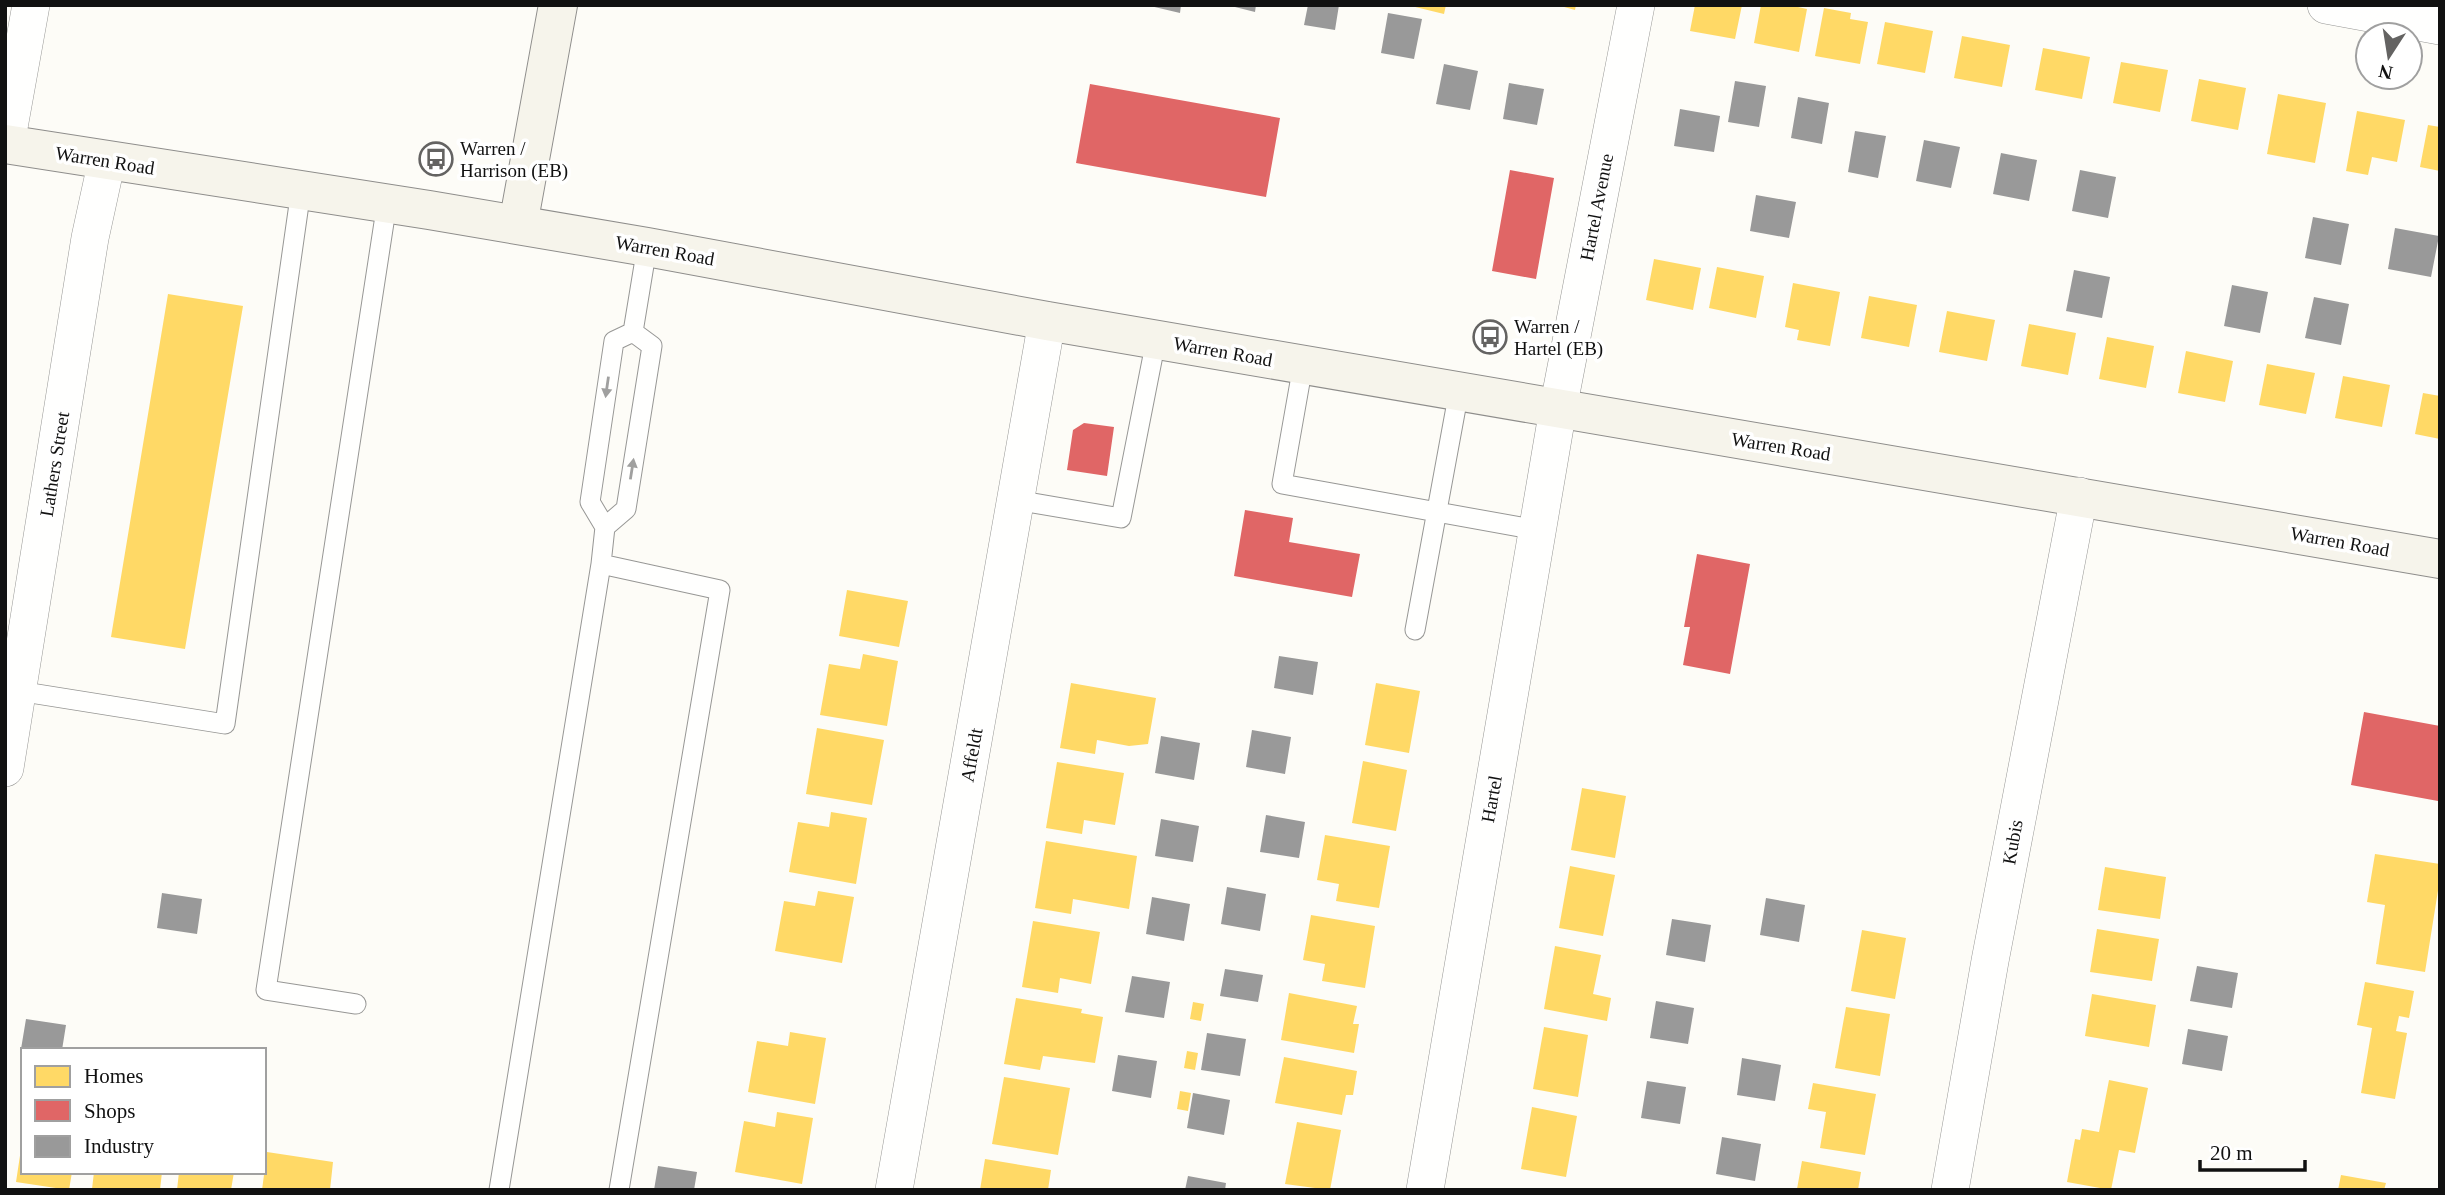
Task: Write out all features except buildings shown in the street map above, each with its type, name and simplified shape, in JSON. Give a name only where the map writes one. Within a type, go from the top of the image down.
[{"type":"main road","points":[[518,225],[558,5]]},
{"type":"main road","name":"Warren Road","points":[[5,144],[518,225],[1156,340],[2440,559]]},
{"type":"street","points":[[5,144],[31,5]]},
{"type":"street","name":"Hartel Avenue","points":[[1558,409],[1636,5]]},
{"type":"street","points":[[2326,5],[2440,26]]},
{"type":"street","name":"Lathers Street","points":[[5,768],[90,238],[107,160]]},
{"type":"street","name":"Affeldt","points":[[894,1190],[1047,321]]},
{"type":"street","name":"Hartel","points":[[1425,1190],[1558,409]]},
{"type":"street","name":"Kubis","points":[[1950,1190],[1990,961],[2079,496]]},
{"type":"lane","points":[[18,691],[225,724],[301,190]]},
{"type":"lane","points":[[356,1004],[265,990],[387,203]]},
{"type":"lane","points":[[633,332],[647,247]]},
{"type":"lane","points":[[605,527],[626,509],[652,346],[633,332]]},
{"type":"lane","points":[[499,1190],[601,564],[605,527],[590,502],[614,341],[633,332]]},
{"type":"lane","points":[[1016,500],[1121,518],[1156,340]]},
{"type":"lane","points":[[1303,365],[1282,485],[1537,530]]},
{"type":"lane","points":[[1415,630],[1459,391]]},
{"type":"lane","points":[[601,564],[720,590],[619,1190]]},
{"type":"place","name":"Warren / Harrison (EB)","points":[[436,159]]},
{"type":"place","name":"Warren / Hartel (EB)","points":[[1490,337]]}]
